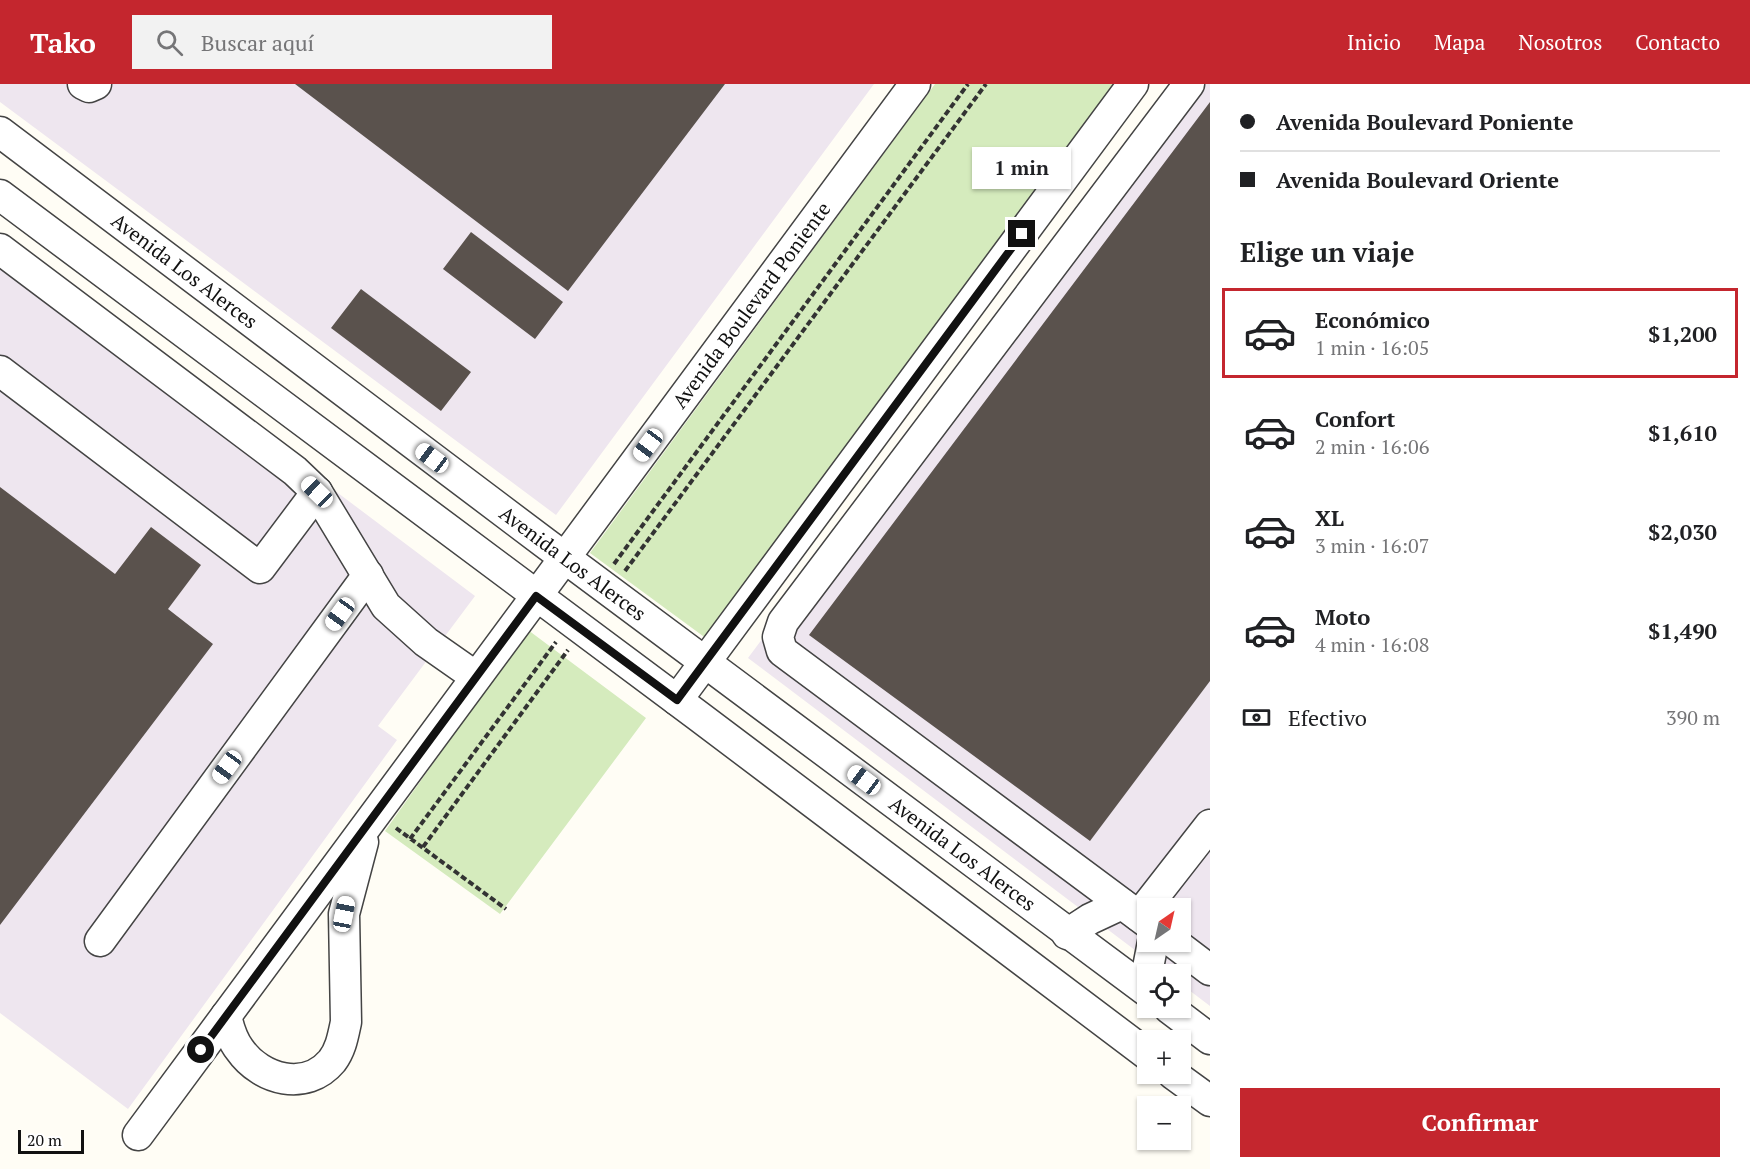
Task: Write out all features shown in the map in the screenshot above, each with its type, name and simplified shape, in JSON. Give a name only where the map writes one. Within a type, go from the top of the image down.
[{"type":"street","points":[[83,84],[89,87],[96,84]]},
{"type":"street","name":"Avenida Boulevard Poniente","points":[[138,1135],[915,84]]},
{"type":"street","points":[[677,700],[1133,84]]},
{"type":"street","points":[[1137,919],[782,651],[778,637],[783,622],[1189,84]]},
{"type":"street","name":"Avenida Los Alerces","points":[[0,132],[1067,934],[1137,983]]},
{"type":"street","points":[[0,195],[576,624],[1137,1047]]},
{"type":"street","points":[[0,249],[295,471],[317,492],[386,606],[426,642],[476,677]]},
{"type":"street","points":[[0,371],[261,568],[317,492]]},
{"type":"street","points":[[100,941],[368,575]]},
{"type":"street","points":[[226,1016],[231,1036],[241,1052],[262,1071],[274,1077],[287,1080],[302,1079],[325,1068],[332,1060],[343,1038],[346,1022],[344,914],[372,818]]},
{"type":"street","points":[[1157,898],[1210,825]]},
{"type":"street","points":[[1067,934],[1090,919],[1137,921]]},
{"type":"street","points":[[1186,952],[1210,970]]},
{"type":"street","points":[[1182,1018],[1210,1039]]},
{"type":"street","points":[[1187,1084],[1210,1101]]},
{"type":"path","points":[[605,587],[968,84]]},
{"type":"path","points":[[605,587],[986,84]]},
{"type":"path","points":[[410,838],[576,624]]},
{"type":"path","points":[[423,848],[576,624]]},
{"type":"path","points":[[372,818],[410,838],[506,909]]},
{"type":"shaded area","points":[[0,84],[874,84],[556,515],[0,102]]},
{"type":"shaded area","points":[[1173,84],[1210,84],[1210,1006],[1191,992],[1191,964],[1153,964],[1138,952],[1191,952],[1191,898],[1137,898],[1137,952],[748,658]]},
{"type":"shaded area","points":[[0,239],[475,596],[378,726],[397,740],[128,1109],[0,1013]]},
{"type":"green space","points":[[935,84],[1116,84],[707,639],[590,553]]},
{"type":"green space","points":[[528,630],[646,718],[500,914],[385,831]]},
{"type":"building","points":[[295,84],[725,84],[568,291]]},
{"type":"building","points":[[1210,102],[1210,681],[1090,841],[809,635]]},
{"type":"building","points":[[471,232],[563,302],[535,339],[443,269]]},
{"type":"building","points":[[361,289],[471,372],[441,411],[331,328]]},
{"type":"building","points":[[0,487],[115,574],[151,527],[201,565],[168,609],[213,644],[0,925]]},
{"type":"route","points":[[201,1050],[536,596],[677,700],[1022,234]]}]
